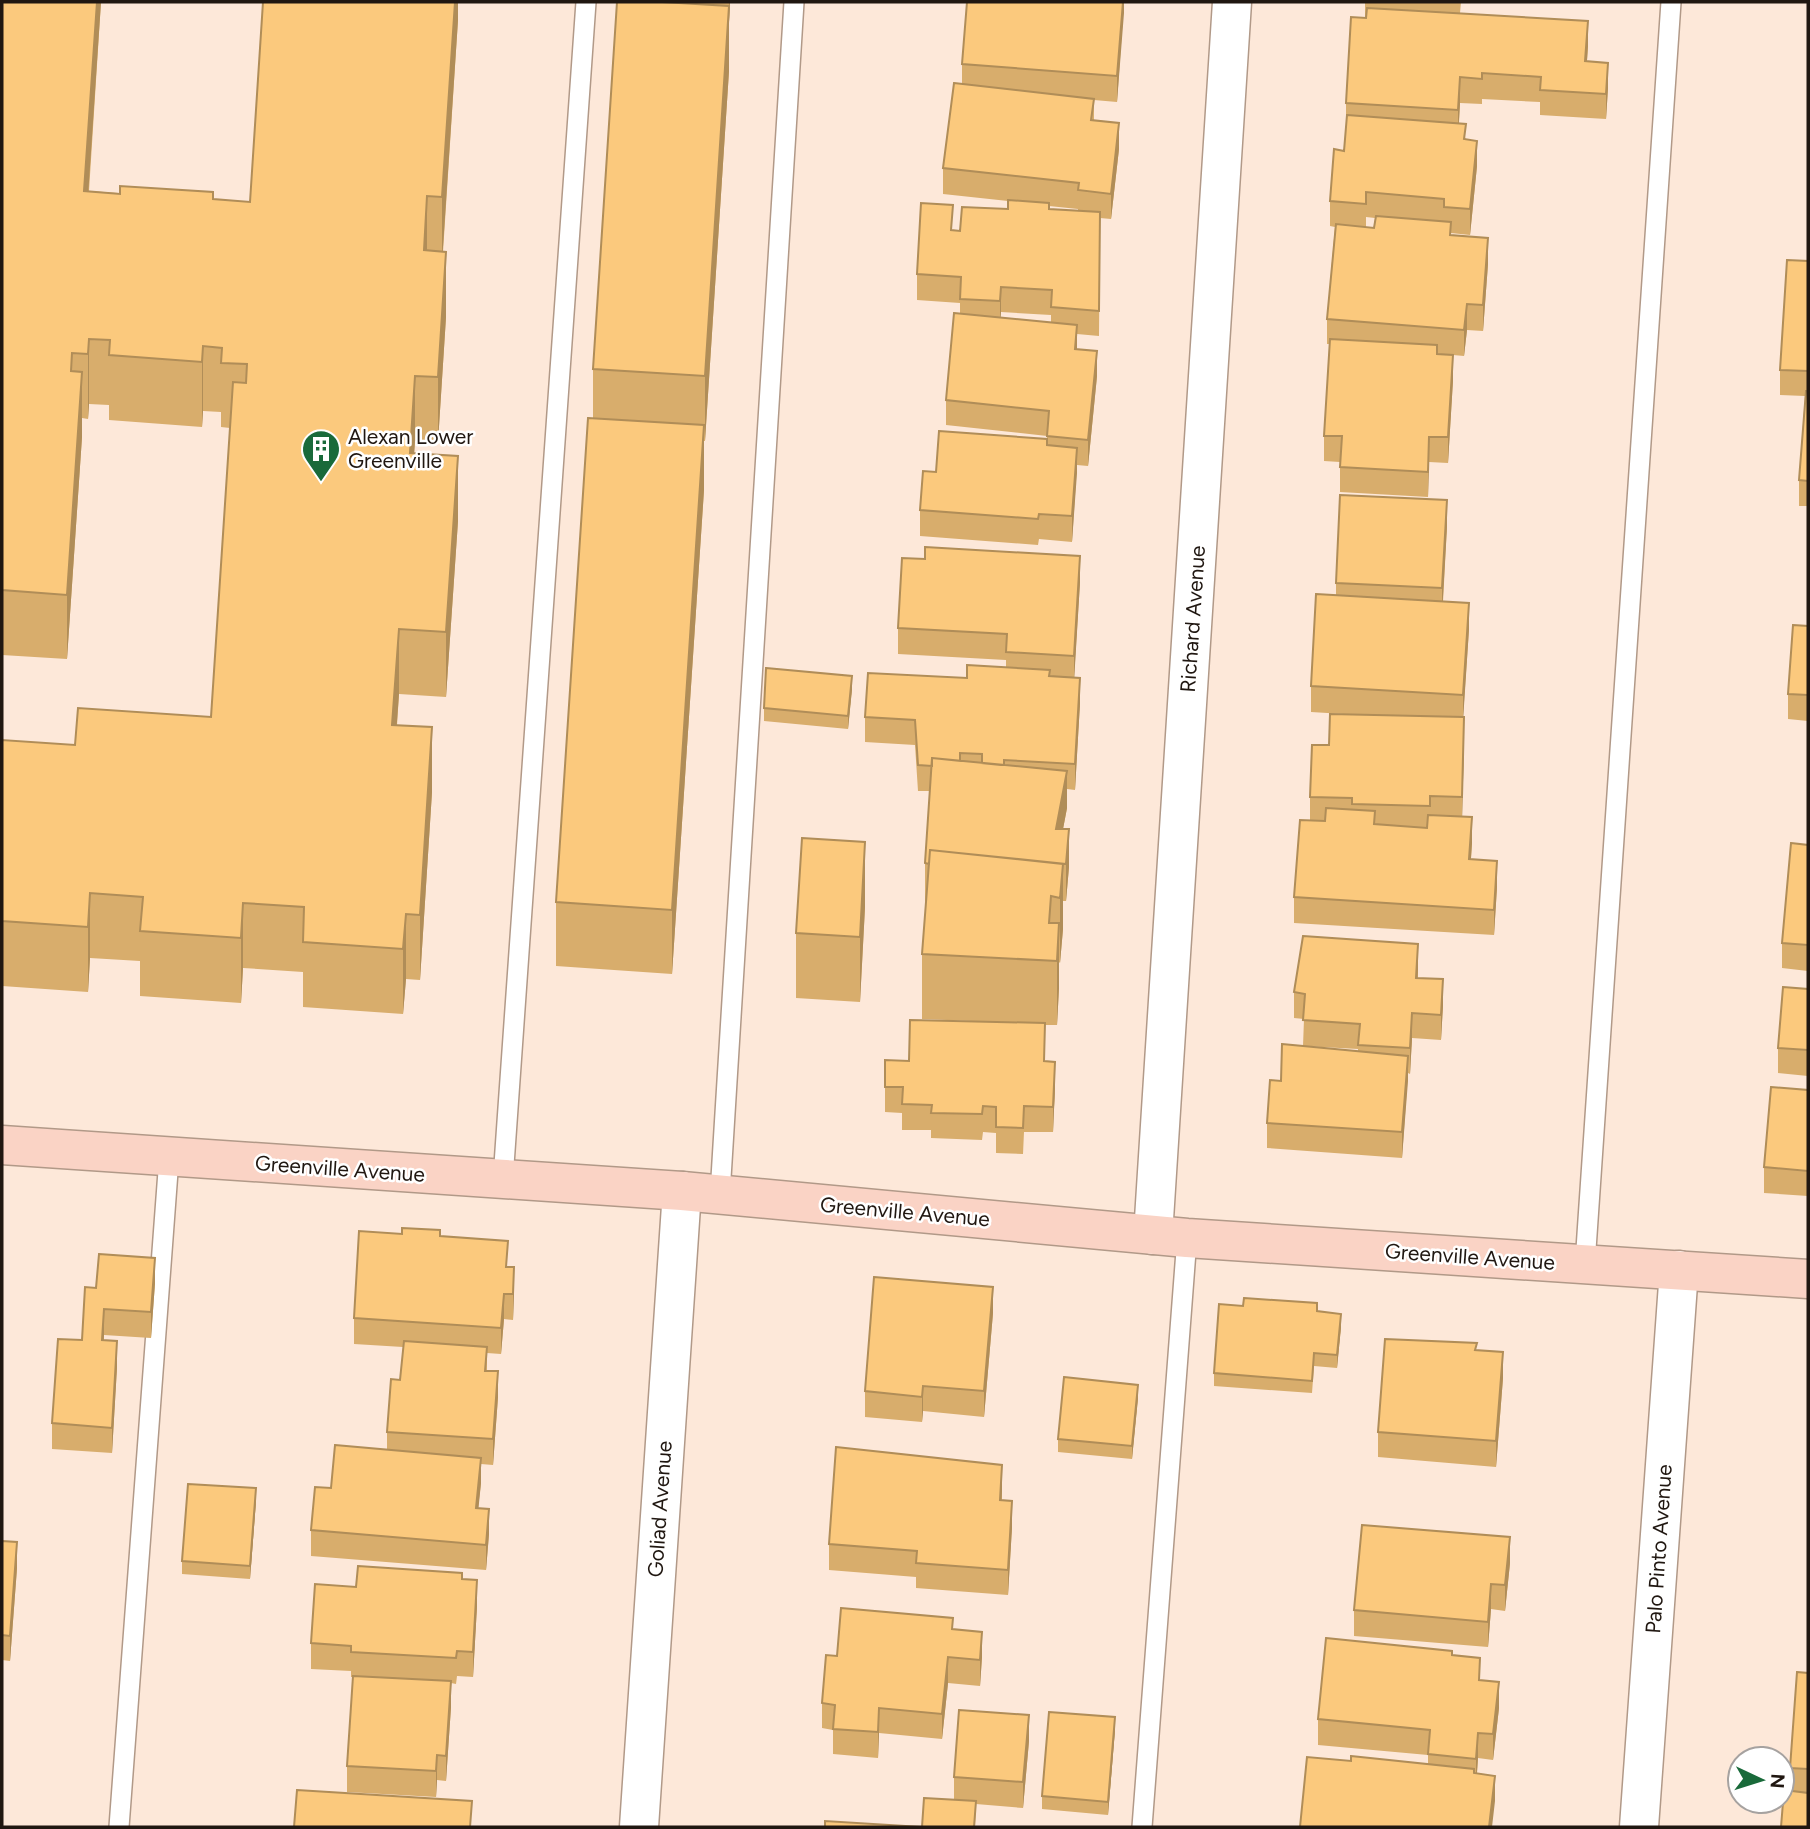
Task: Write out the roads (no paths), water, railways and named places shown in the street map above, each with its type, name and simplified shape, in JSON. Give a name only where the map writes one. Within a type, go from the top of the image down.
[{"type":"main road","name":"Greenville Avenue","points":[[2,1145],[682,1191],[1170,1237],[1808,1279]]},
{"type":"street","name":"Richard Avenue","points":[[1170,1237],[1232,2]]},
{"type":"street","name":"Goliad Avenue","points":[[639,1827],[682,1191]]},
{"type":"street","name":"Palo Pinto Avenue","points":[[1639,1827],[1679,1270]]},
{"type":"lane","points":[[503,1179],[586,2]]},
{"type":"lane","points":[[720,1194],[794,2]]},
{"type":"lane","points":[[1585,1264],[1671,2]]},
{"type":"lane","points":[[119,1827],[169,1158]]},
{"type":"lane","points":[[1142,1827],[1170,1237]]},
{"type":"place","name":"Alexan Lower Greenville","points":[[321,483]]}]
